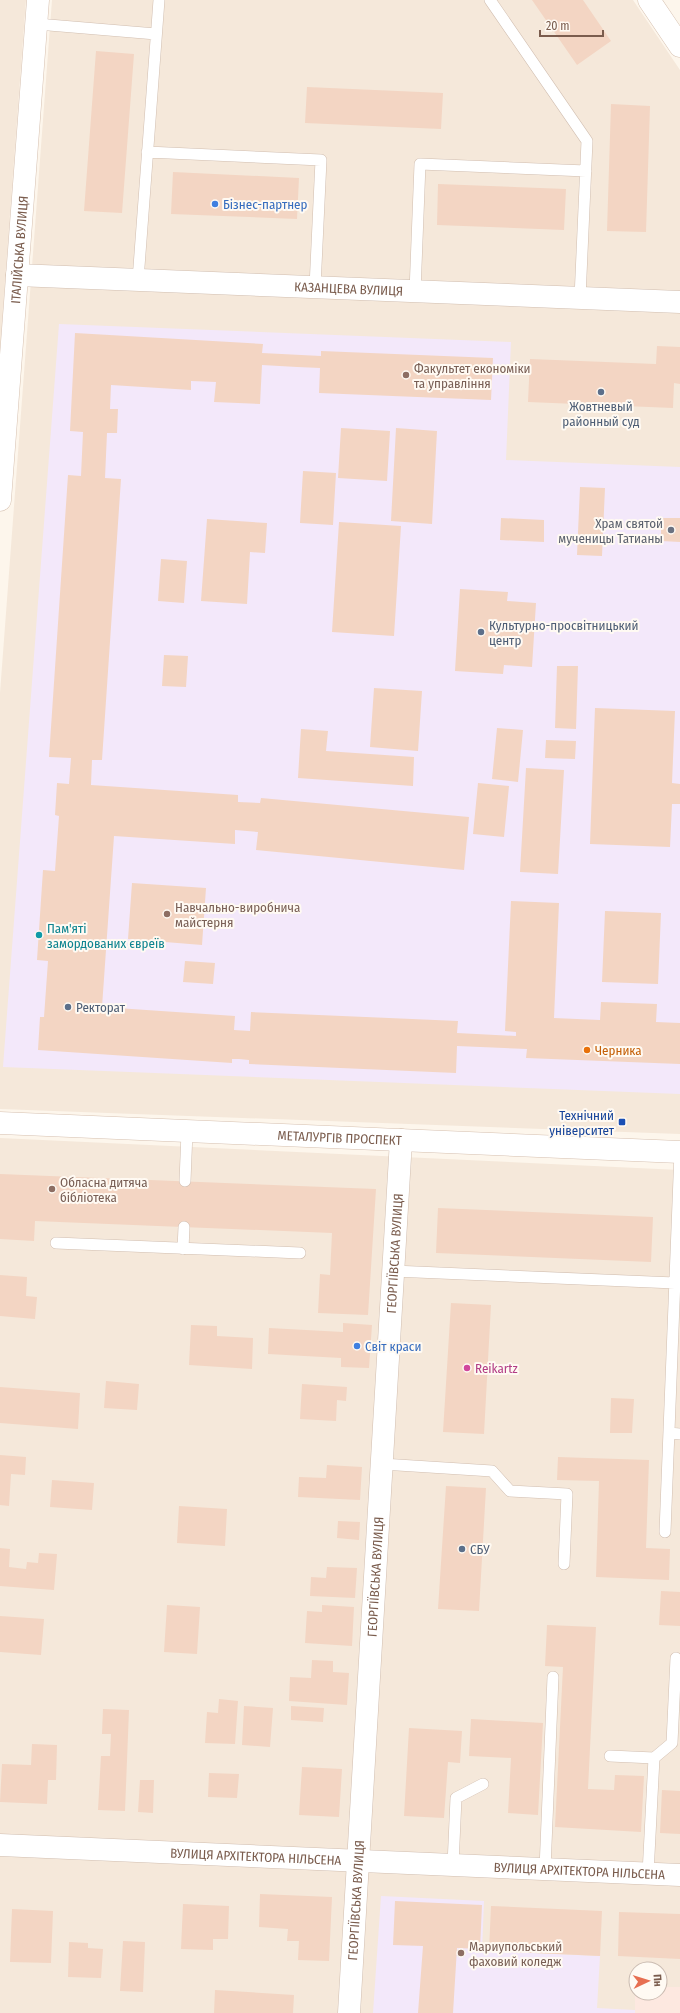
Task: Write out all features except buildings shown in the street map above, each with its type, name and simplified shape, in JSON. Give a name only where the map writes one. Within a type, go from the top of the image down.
[{"type":"street","name":"ІТАЛІЙСЬКА ВУЛИЦЯ","points":[[0,500],[38,0]]},
{"type":"street","points":[[649,0],[680,46]]},
{"type":"street","name":"КАЗАНЦЕВА ВУЛИЦЯ","points":[[16,275],[680,302]]},
{"type":"street","name":"МЕТАЛУРГІВ ПРОСПЕКТ","points":[[0,1123],[680,1152]]},
{"type":"street","name":"ГЕОРГІЇВСЬКА ВУЛИЦЯ","points":[[349,2013],[401,1140]]},
{"type":"street","name":"ВУЛИЦЯ АРХІТЕКТОРА НІЛЬСЕНА","points":[[0,1845],[680,1875]]},
{"type":"lane","points":[[138,280],[159,0]]},
{"type":"lane","points":[[490,0],[587,141],[580,298]]},
{"type":"lane","points":[[37,24],[156,34]]},
{"type":"lane","points":[[147,152],[321,160],[315,287]]},
{"type":"lane","points":[[415,292],[420,164],[586,170]]},
{"type":"lane","points":[[185,1181],[187,1132]]},
{"type":"lane","points":[[665,1532],[680,1152]]},
{"type":"lane","points":[[183,1249],[184,1227]]},
{"type":"lane","points":[[56,1243],[300,1253]]},
{"type":"lane","points":[[393,1271],[675,1282]]},
{"type":"lane","points":[[669,1433],[680,1434]]},
{"type":"lane","points":[[382,1464],[492,1471],[510,1491],[567,1494],[564,1564]]},
{"type":"lane","points":[[610,1756],[654,1758],[672,1743],[676,1658]]},
{"type":"lane","points":[[544,1869],[553,1677]]},
{"type":"lane","points":[[648,1874],[654,1758]]},
{"type":"lane","points":[[453,1865],[456,1798],[483,1784]]},
{"type":"shaded area","points":[[0,0],[26,0],[0,348]]},
{"type":"shaded area","points":[[52,0],[633,0],[680,70],[680,1134],[0,1109],[0,693]]},
{"type":"shaded area","points":[[59,324],[511,342],[506,460],[680,467],[680,1094],[3,1067]]},
{"type":"shaded area","points":[[0,1138],[680,1170],[680,2013],[0,2013]]},
{"type":"shaded area","name":"Мариупольський фаховий коледж","points":[[381,1896],[484,1901],[482,1951],[600,1956],[597,2008],[635,2010],[635,2013],[373,2013]]},
{"type":"shaded area","points":[[668,1987],[680,1987],[680,2013],[635,2013],[635,2001],[668,2001]]},
{"type":"place","name":"Бізнес-партнер","points":[[215,204]]},
{"type":"place","name":"Факультет економіки та управління","points":[[406,375]]},
{"type":"place","name":"Жовтневый районный суд","points":[[601,392]]},
{"type":"place","name":"Храм святой мученицы Татианы","points":[[671,530]]},
{"type":"place","name":"Культурно-просвітницький центр","points":[[481,632]]},
{"type":"place","name":"Навчально-виробнича майстерня","points":[[167,914]]},
{"type":"place","name":"Пам'яті замордованих євреїв","points":[[39,935]]},
{"type":"place","name":"Ректорат","points":[[68,1007]]},
{"type":"place","name":"Черника","points":[[587,1050]]},
{"type":"place","name":"Технічний університет","points":[[622,1122]]},
{"type":"place","name":"Обласна дитяча бібліотека","points":[[52,1189]]},
{"type":"place","name":"Свiт краси","points":[[357,1346]]},
{"type":"place","name":"Reikartz","points":[[467,1368]]},
{"type":"place","name":"СБУ","points":[[462,1549]]},
{"type":"place","name":"Мариупольський фаховий коледж","points":[[461,1953]]}]
